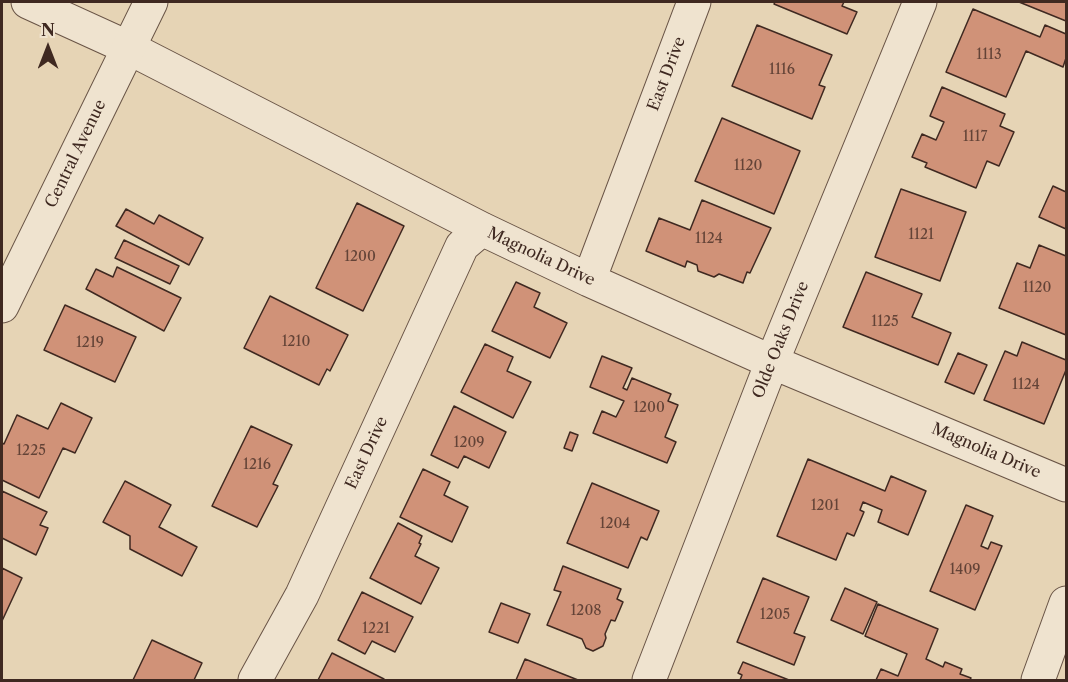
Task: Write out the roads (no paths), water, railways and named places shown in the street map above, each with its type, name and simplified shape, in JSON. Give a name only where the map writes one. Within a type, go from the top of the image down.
[{"type":"street","name":"Magnolia Drive","points":[[28,2],[129,48],[482,229],[589,280],[772,362],[1066,485]]},
{"type":"street","name":"Central Avenue","points":[[2,306],[151,2]]},
{"type":"street","name":"East Drive","points":[[589,280],[694,2]]},
{"type":"street","name":"Olde Oaks Drive","points":[[648,681],[772,362],[920,2]]},
{"type":"street","name":"East Drive","points":[[255,681],[302,595],[462,246],[482,229]]},
{"type":"street","points":[[1038,681],[1066,603]]}]
